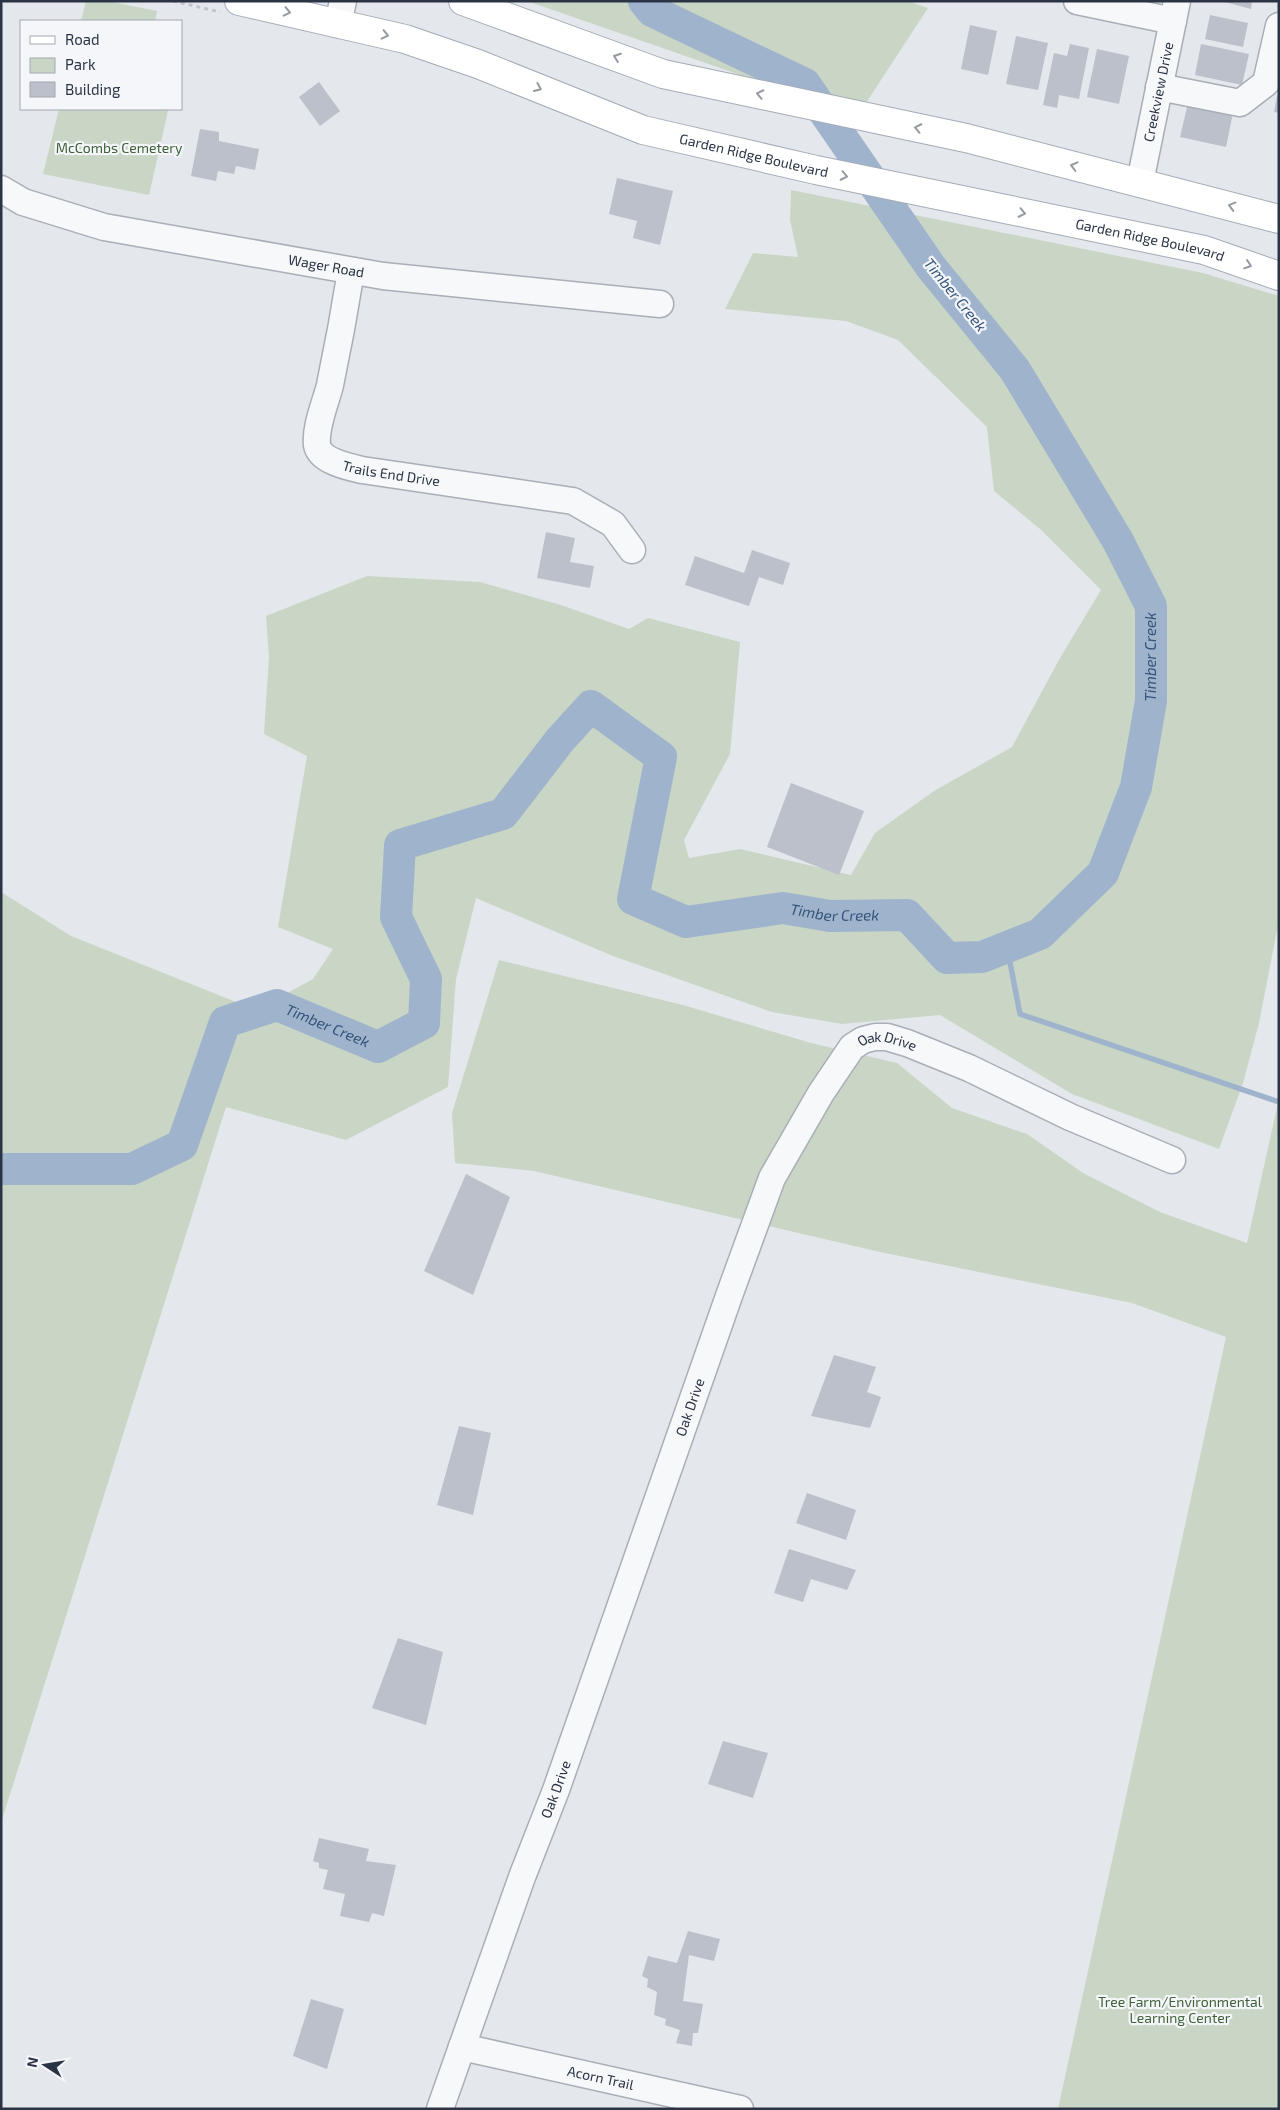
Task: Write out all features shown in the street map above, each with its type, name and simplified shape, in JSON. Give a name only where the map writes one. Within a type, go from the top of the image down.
[{"type":"main road","name":"Garden Ridge Boulevard","points":[[240,1],[340,12],[405,39],[478,64],[643,130],[974,204],[1204,250],[1279,276]]},
{"type":"main road","points":[[463,1],[662,74],[966,138],[1279,219]]},
{"type":"street","points":[[1077,1],[1175,11]]},
{"type":"street","name":"Creekview Drive","points":[[1140,182],[1175,11]]},
{"type":"street","points":[[1159,87],[1240,103],[1266,83],[1279,26]]},
{"type":"street","name":"Wager Road","points":[[1,188],[23,202],[104,227],[351,271],[383,276],[660,304]]},
{"type":"street","name":"Trails End Drive","points":[[351,271],[343,324],[317,445],[324,455],[341,464],[362,470],[573,501],[613,524],[632,550]]},
{"type":"street","name":"Oak Drive","points":[[440,2109],[522,1877],[566,1763],[772,1178],[821,1093],[852,1047],[863,1040],[875,1037],[887,1037],[906,1043],[969,1068],[1070,1117],[1172,1160]]},
{"type":"street","name":"Acorn Trail","points":[[462,2047],[740,2109]]},
{"type":"green space","points":[[86,1],[107,1],[157,11],[155,20],[81,20]]},
{"type":"green space","points":[[527,1],[907,1],[928,8],[864,106],[746,77]]},
{"type":"green space","name":"McCombs Cemetery","points":[[59,110],[168,111],[149,195],[43,174]]},
{"type":"green space","points":[[791,190],[1203,273],[1279,296],[1279,920],[1259,1023],[1243,1083],[1219,1149],[1072,1094],[940,1015],[842,1024],[772,1012],[613,956],[476,898],[456,979],[448,1087],[346,1140],[226,1107],[1,1823],[1,892],[71,936],[256,1010],[313,979],[333,949],[278,927],[307,756],[264,734],[269,657],[266,616],[367,576],[480,582],[561,605],[629,629],[648,618],[740,642],[730,754],[684,840],[689,858],[740,849],[851,875],[875,833],[934,791],[1012,747],[1060,658],[1101,590],[1040,529],[994,491],[987,427],[898,340],[846,321],[725,309],[753,253],[798,257],[790,220]]},
{"type":"green space","name":"Tree Farm/Environmental Learning Center","points":[[499,960],[683,1005],[811,1043],[897,1063],[952,1108],[1027,1134],[1083,1173],[1160,1212],[1247,1243],[1279,1098],[1279,2109],[1058,2109],[1226,1337],[1132,1303],[880,1252],[534,1171],[455,1163],[452,1113]]},
{"type":"building","points":[[1221,1],[1252,1],[1251,9]]},
{"type":"building","points":[[1210,15],[1248,23],[1243,47],[1205,39]]},
{"type":"building","points":[[970,25],[997,31],[988,75],[961,69]]},
{"type":"building","points":[[1016,36],[1048,43],[1038,90],[1006,84]]},
{"type":"building","points":[[1070,44],[1089,48],[1079,99],[1059,95],[1057,108],[1043,105],[1054,53],[1067,56]]},
{"type":"building","points":[[1201,44],[1249,54],[1242,85],[1195,75]]},
{"type":"building","points":[[1097,49],[1129,56],[1119,104],[1087,97]]},
{"type":"building","points":[[319,82],[340,111],[320,126],[299,97]]},
{"type":"building","points":[[1277,96],[1279,96],[1279,113],[1274,112]]},
{"type":"building","points":[[1188,103],[1233,113],[1226,147],[1180,137]]},
{"type":"building","points":[[200,129],[219,132],[219,141],[259,149],[255,170],[236,166],[234,174],[218,171],[216,181],[191,176]]},
{"type":"building","points":[[617,178],[673,191],[660,245],[633,238],[637,221],[609,214]]},
{"type":"building","points":[[546,532],[575,538],[570,562],[594,566],[590,588],[537,578]]},
{"type":"building","points":[[752,550],[790,563],[783,585],[759,577],[749,606],[685,585],[695,556],[744,573]]},
{"type":"building","points":[[791,783],[864,811],[839,875],[767,847]]},
{"type":"building","points":[[466,1174],[510,1197],[473,1295],[424,1271]]},
{"type":"building","points":[[834,1355],[876,1367],[867,1392],[881,1397],[870,1428],[811,1416]]},
{"type":"building","points":[[459,1426],[491,1433],[473,1515],[437,1505]]},
{"type":"building","points":[[807,1493],[856,1510],[846,1540],[796,1523]]},
{"type":"building","points":[[789,1549],[856,1570],[847,1590],[811,1579],[803,1602],[774,1593]]},
{"type":"building","points":[[398,1638],[443,1652],[426,1725],[372,1708]]},
{"type":"building","points":[[723,1741],[768,1753],[753,1798],[708,1784]]},
{"type":"building","points":[[319,1838],[369,1849],[366,1861],[396,1865],[384,1916],[372,1913],[369,1922],[340,1916],[345,1894],[323,1889],[328,1870],[319,1868],[319,1863],[313,1861]]},
{"type":"building","points":[[688,1931],[720,1939],[714,1961],[689,1955],[683,2001],[703,2004],[698,2033],[693,2033],[692,2046],[676,2043],[680,2030],[665,2025],[666,2019],[654,2015],[657,1992],[647,1987],[648,1979],[642,1976],[648,1956],[677,1963]]},
{"type":"building","points":[[311,1999],[344,2009],[327,2069],[293,2056]]},
{"type":"waterway","name":"Timber Creek","points":[[1,1169],[132,1169],[182,1145],[225,1022],[277,1005],[378,1047],[424,1023],[426,979],[396,917],[400,845],[503,814],[560,740],[591,706],[661,757],[633,899],[686,922],[783,908],[830,916],[907,915],[947,958],[982,957],[1040,934],[1103,873],[1136,787],[1151,701],[1151,606],[1118,541],[1015,370],[931,267],[805,84],[652,11],[644,1]]},
{"type":"waterway","points":[[1007,947],[1020,1014],[1279,1102]]}]
